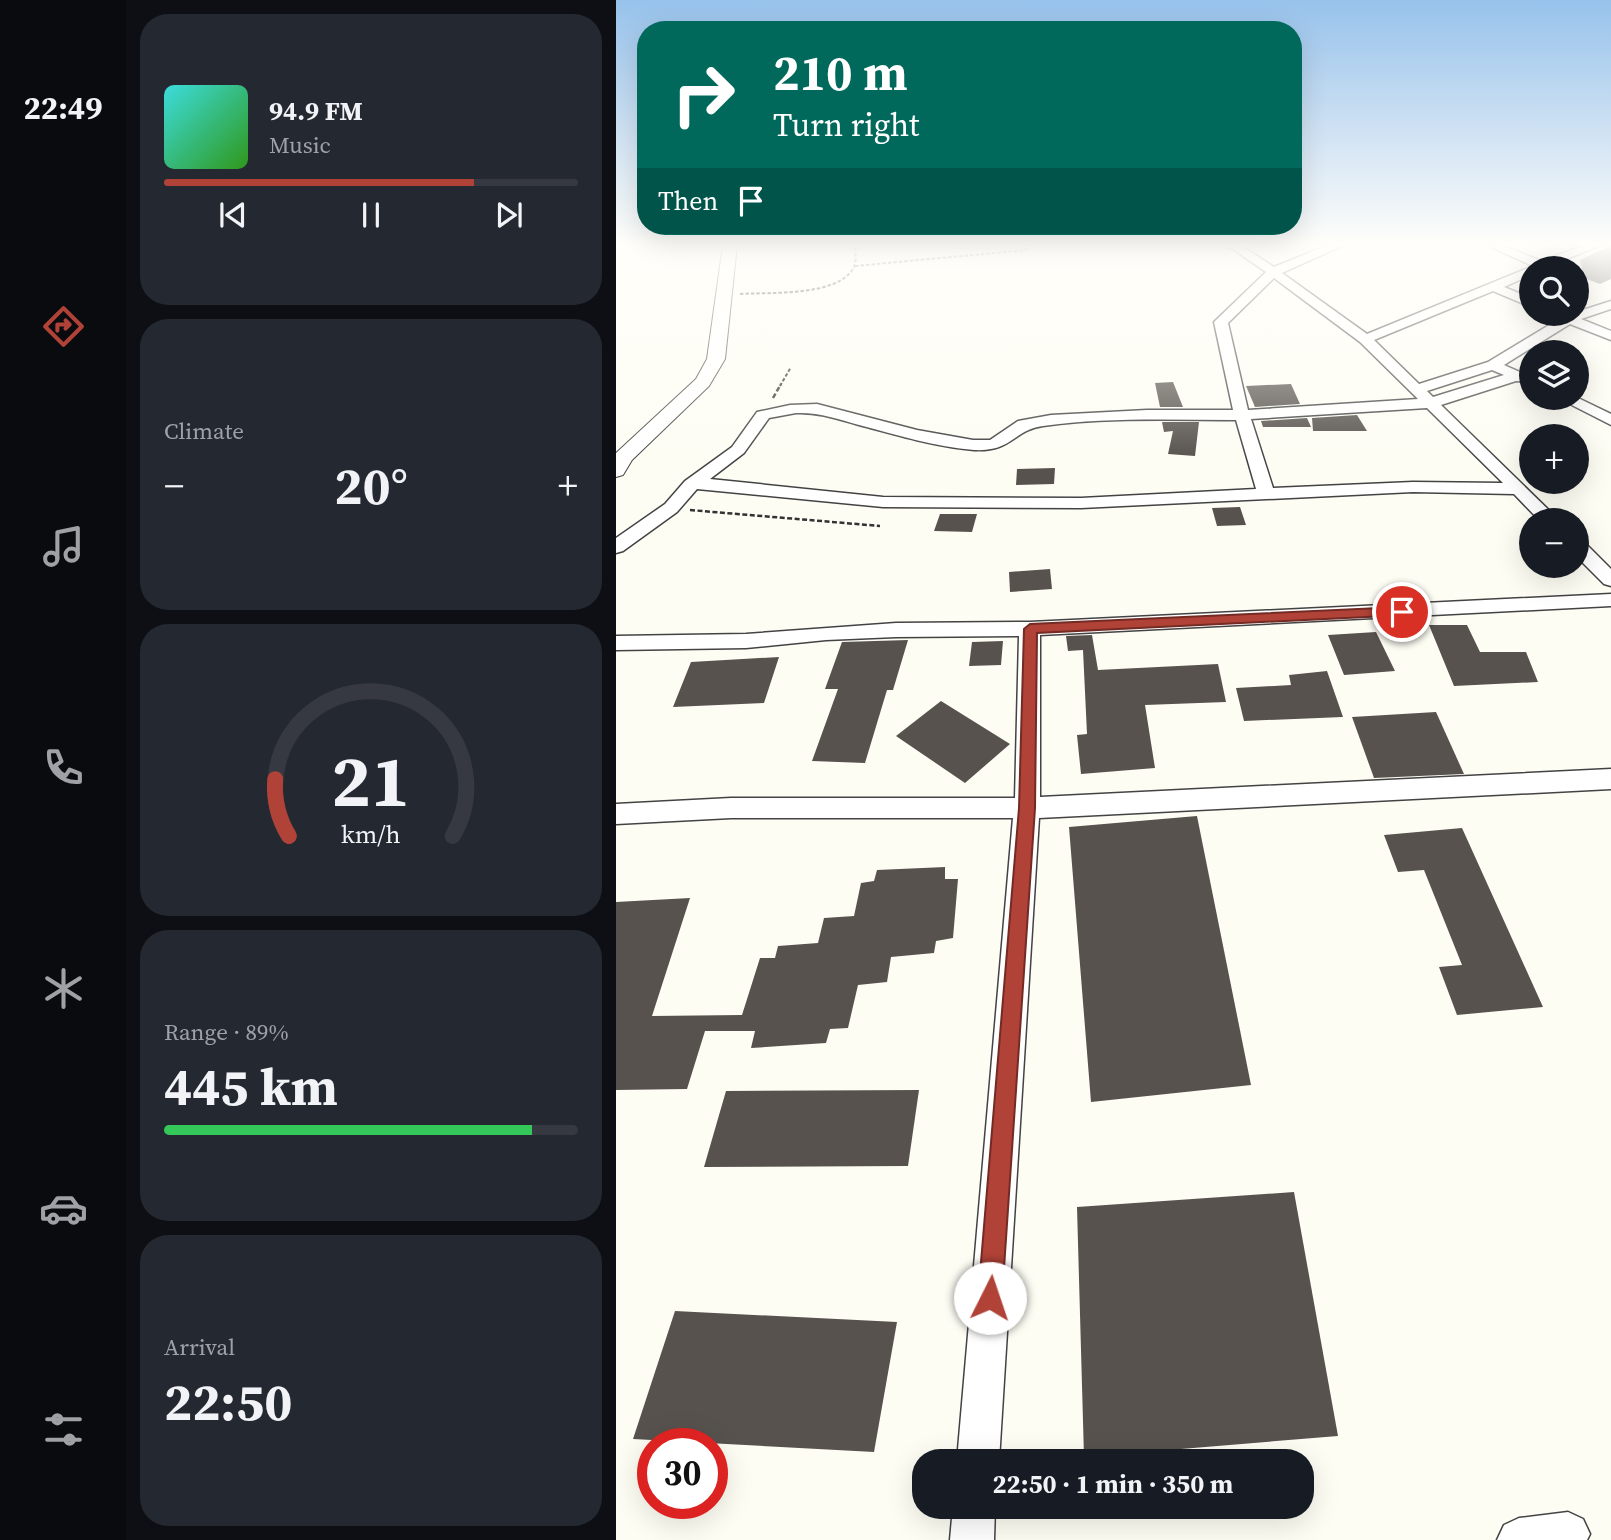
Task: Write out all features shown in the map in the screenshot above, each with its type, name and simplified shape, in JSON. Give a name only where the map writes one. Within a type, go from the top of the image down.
[{"type":"street","points":[[617,466],[623,457],[703,382],[716,359],[721,317]]},
{"type":"street","points":[[1227,317],[1221,323],[1242,415],[1266,494]]},
{"type":"street","points":[[1337,317],[1365,339],[1519,489]]},
{"type":"street","points":[[1365,339],[1420,317]]},
{"type":"street","points":[[1416,389],[1493,365],[1549,326]]},
{"type":"street","points":[[1588,326],[1611,335]]},
{"type":"street","points":[[1493,365],[1519,377]]},
{"type":"street","points":[[616,547],[671,508],[694,483],[738,450],[763,415],[803,408],[817,409],[916,435],[972,445],[1000,443],[1024,424],[1051,420],[1147,415],[1242,415],[1431,403],[1519,380]]},
{"type":"street","points":[[1589,409],[1611,420]]},
{"type":"street","points":[[694,483],[883,502],[1081,503],[1413,487],[1519,489]]},
{"type":"street","points":[[1524,494],[1538,508]]},
{"type":"street","points":[[1589,558],[1611,580]]},
{"type":"street","points":[[616,643],[746,641],[884,631],[1030,629],[1611,600]]},
{"type":"street","points":[[979,1449],[1027,808],[1030,629]]},
{"type":"street","points":[[616,814],[731,808],[1027,808],[1611,779]]},
{"type":"street","points":[[972,1540],[973,1519]]},
{"type":"street","points":[[1519,1540],[1568,1534]]},
{"type":"path","points":[[763,415],[791,366]]},
{"type":"path","points":[[671,508],[880,526]]},
{"type":"building","points":[[1173,382],[1183,407],[1160,407],[1155,383]]},
{"type":"building","points":[[1291,384],[1300,404],[1255,407],[1246,386]]},
{"type":"building","points":[[1357,415],[1367,431],[1313,431],[1312,418]]},
{"type":"building","points":[[1307,418],[1311,427],[1263,427],[1261,421]]},
{"type":"building","points":[[1162,422],[1199,422],[1195,456],[1168,454],[1173,431],[1164,432]]},
{"type":"building","points":[[1055,468],[1054,484],[1016,485],[1017,469]]},
{"type":"building","points":[[1240,507],[1246,525],[1217,526],[1212,508]]},
{"type":"building","points":[[940,514],[977,514],[972,532],[934,531]]},
{"type":"building","points":[[1050,569],[1052,589],[1010,592],[1009,572]]},
{"type":"building","points":[[1429,625],[1467,625],[1480,652],[1526,652],[1538,682],[1454,686]]},
{"type":"building","points":[[1376,632],[1395,671],[1344,675],[1328,635]]},
{"type":"building","points":[[1092,635],[1098,670],[1218,664],[1226,702],[1145,705],[1155,768],[1081,774],[1077,735],[1087,734],[1083,650],[1068,651],[1066,636]]},
{"type":"building","points":[[908,640],[893,690],[887,690],[865,763],[812,761],[838,689],[825,689],[842,642]]},
{"type":"building","points":[[1003,641],[1001,665],[969,666],[972,642]]},
{"type":"building","points":[[779,657],[764,703],[673,707],[691,662]]},
{"type":"building","points":[[1327,671],[1343,717],[1244,721],[1236,688],[1291,685],[1289,675]]},
{"type":"building","points":[[941,701],[1010,744],[965,783],[896,736]]},
{"type":"building","points":[[1436,712],[1464,774],[1374,778],[1352,717]]},
{"type":"building","points":[[1197,816],[1251,1085],[1091,1102],[1069,827]]},
{"type":"building","points":[[1462,828],[1543,1007],[1457,1015],[1439,967],[1462,965],[1424,870],[1398,872],[1384,835]]},
{"type":"building","points":[[945,867],[945,879],[958,879],[953,938],[936,941],[934,953],[891,957],[887,982],[858,985],[848,1028],[830,1029],[826,1043],[751,1048],[755,1031],[705,1031],[687,1089],[616,1090],[616,902],[690,898],[652,1016],[742,1015],[760,958],[775,958],[778,946],[818,943],[824,918],[854,916],[861,883],[874,881],[877,870]]},
{"type":"building","points":[[919,1090],[908,1166],[704,1167],[726,1091]]},
{"type":"building","points":[[1294,1192],[1338,1436],[1181,1449],[1084,1449],[1077,1207]]},
{"type":"building","points":[[675,1311],[897,1322],[874,1452],[728,1444],[728,1428],[637,1428],[637,1439],[633,1439]]},
{"type":"route","points":[[990,1298],[1027,808],[1030,629],[1402,612]]}]
